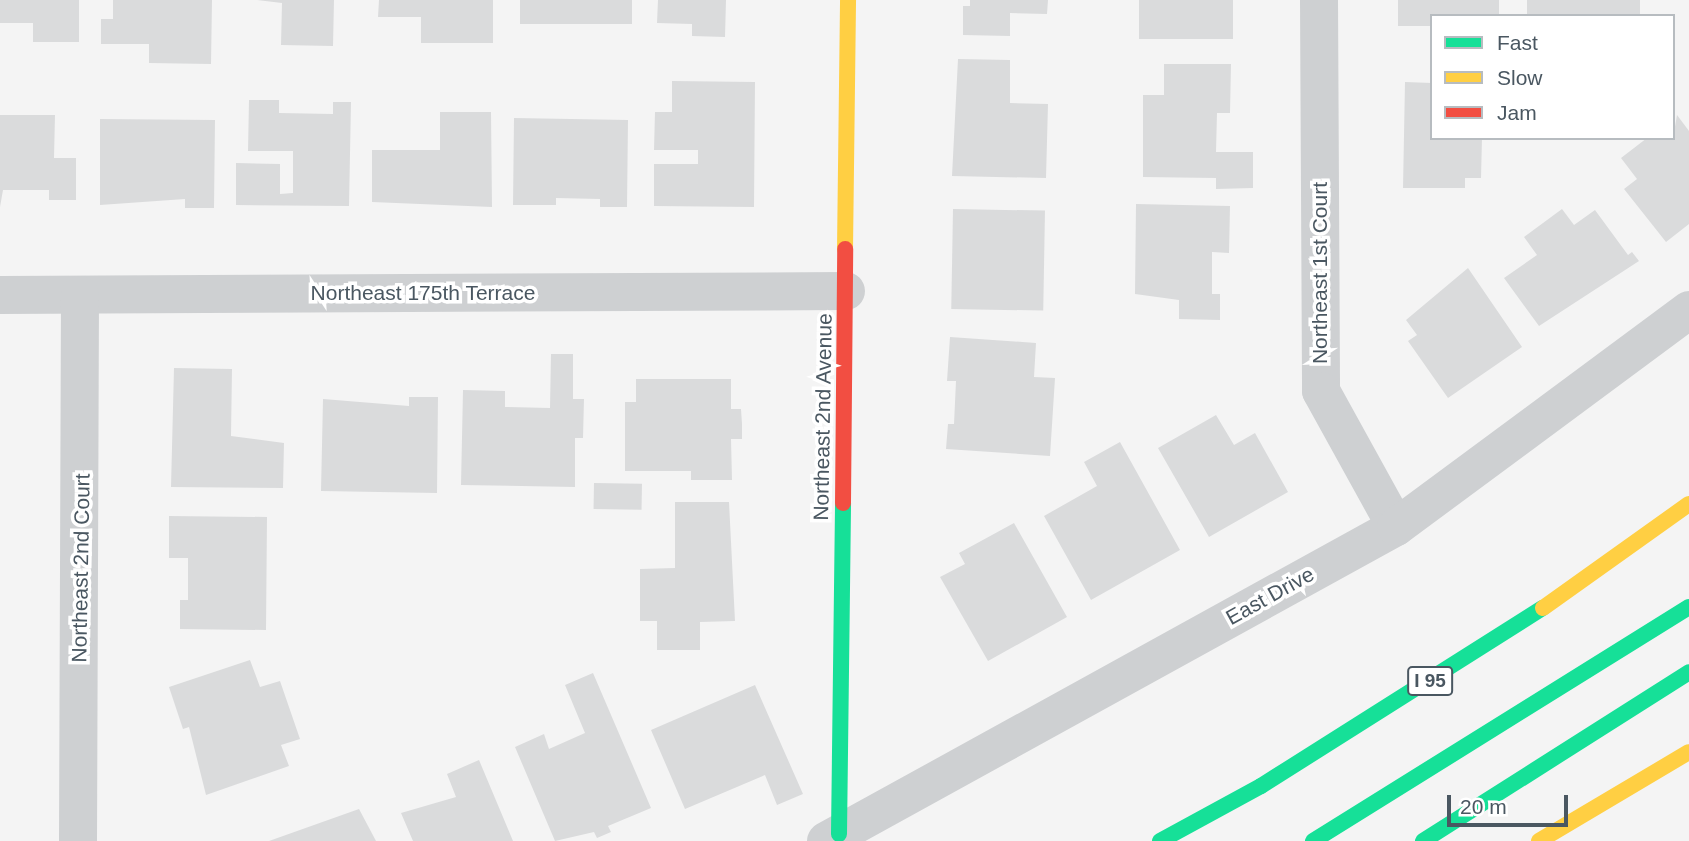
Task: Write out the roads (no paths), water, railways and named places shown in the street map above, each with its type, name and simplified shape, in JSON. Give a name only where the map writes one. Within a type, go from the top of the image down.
[{"type":"main road","name":"Northeast 2nd Avenue","points":[[832,838],[846,290],[848,0]]},
{"type":"main road","name":"I 95","points":[[1160,841],[1261,786],[1513,629],[1689,504]]},
{"type":"main road","points":[[1313,841],[1689,607]]},
{"type":"main road","points":[[1423,841],[1689,672]]},
{"type":"main road","points":[[1539,841],[1689,752]]},
{"type":"street","name":"Northeast 1st Court","points":[[1319,0],[1321,391],[1396,527]]},
{"type":"street","name":"Northeast 175th Terrace","points":[[0,295],[846,290]]},
{"type":"street","name":"Northeast 2nd Court","points":[[78,841],[80,295]]},
{"type":"street","name":"East Drive","points":[[832,838],[1396,527],[1689,310]]}]
